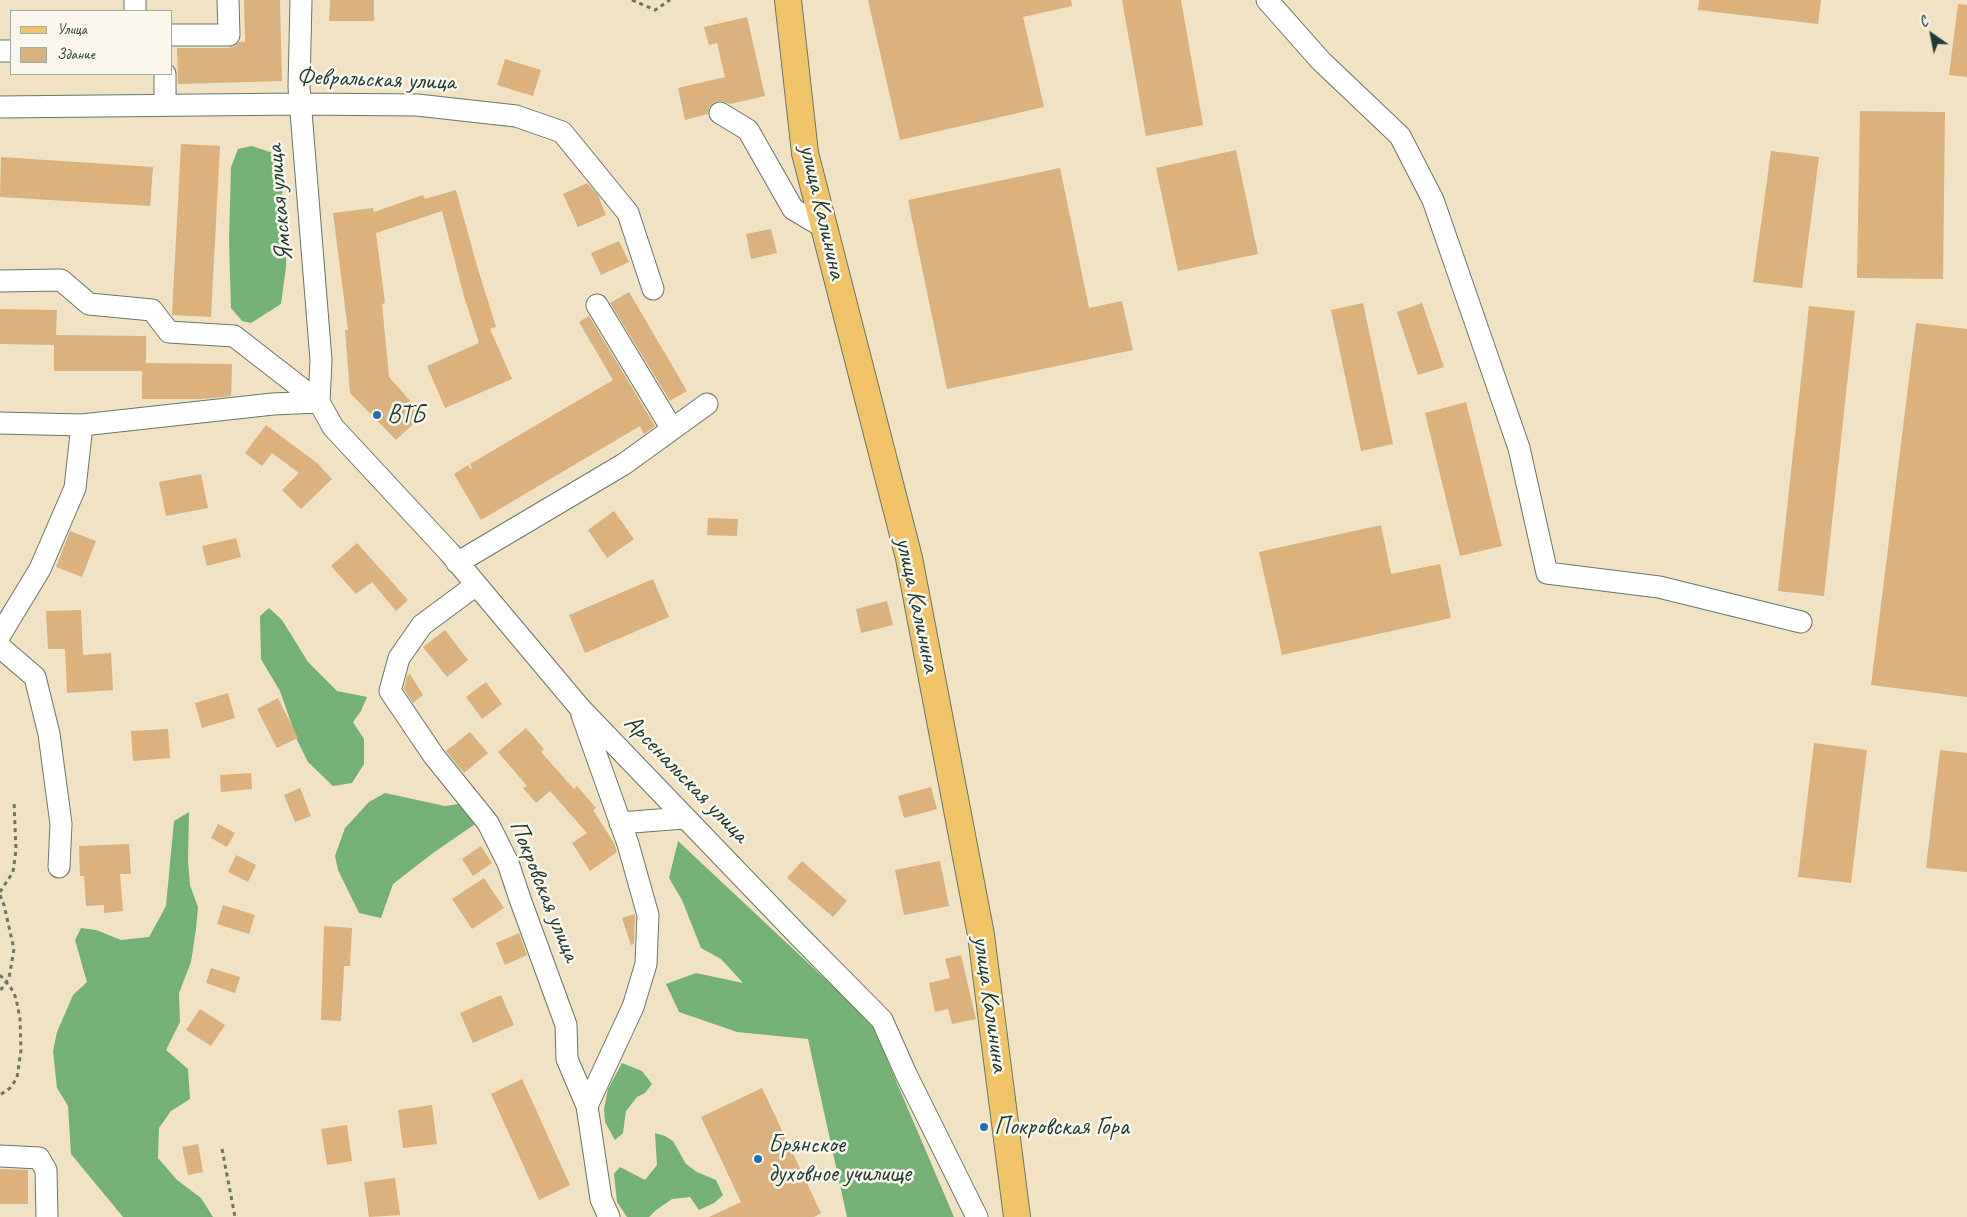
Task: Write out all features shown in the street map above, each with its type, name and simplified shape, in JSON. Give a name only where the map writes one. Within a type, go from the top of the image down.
[{"type":"main road","name":"улица Калинина","points":[[788,0],[805,153],[909,558],[982,936],[1017,1217]]},
{"type":"street","points":[[172,35],[229,35],[228,0]]},
{"type":"street","name":"Ямская улица","points":[[301,0],[300,104],[321,360],[319,402]]},
{"type":"street","points":[[1267,0],[1321,61],[1400,136],[1433,200],[1519,448],[1547,573],[1660,587],[1801,622]]},
{"type":"street","points":[[165,75],[165,105]]},
{"type":"street","name":"Февральская улица","points":[[0,107],[300,104],[417,105],[516,116],[562,132],[628,214],[653,289]]},
{"type":"street","points":[[720,113],[748,130],[793,209],[825,228]]},
{"type":"street","points":[[0,281],[61,280],[89,304],[152,310],[169,332],[234,336],[319,402]]},
{"type":"street","points":[[597,305],[672,429]]},
{"type":"street","points":[[0,423],[82,425],[273,404],[319,402]]},
{"type":"street","name":"Арсенальская улица","points":[[319,402],[333,427],[457,563],[580,708],[684,818],[882,1020],[906,1074],[977,1217]]},
{"type":"street","points":[[457,563],[624,464],[707,404]]},
{"type":"street","points":[[0,635],[40,569],[74,488],[82,425]]},
{"type":"street","name":"Покровская улица","points":[[476,585],[422,625],[399,658],[390,691],[434,756],[488,823],[508,863],[566,1025],[567,1059],[587,1106],[601,1199],[609,1217]]},
{"type":"street","points":[[0,648],[35,676],[49,734],[57,797],[60,824],[59,868]]},
{"type":"street","points":[[580,708],[620,823],[648,915],[646,964],[633,1007],[587,1106]]},
{"type":"street","points":[[620,823],[684,818]]},
{"type":"street","points":[[0,1156],[39,1158],[46,1170],[47,1217]]},
{"type":"path","points":[[632,0],[655,10],[670,0]]},
{"type":"path","points":[[0,991],[9,978],[14,949],[0,894],[13,872],[16,850],[14,801]]},
{"type":"path","points":[[0,975],[16,998],[20,1019],[21,1050],[17,1078],[10,1088],[0,1094]]},
{"type":"path","points":[[222,1149],[234,1217]]},
{"type":"green space","points":[[252,146],[273,153],[283,175],[282,196],[286,232],[286,267],[281,304],[251,323],[242,321],[231,308],[229,241],[231,167],[238,149]]},
{"type":"green space","points":[[269,608],[282,620],[308,662],[337,691],[367,697],[361,711],[353,722],[364,739],[364,764],[352,783],[333,786],[308,762],[297,740],[280,691],[261,659],[260,616]]},
{"type":"green space","points":[[385,793],[445,806],[466,803],[478,822],[393,884],[381,918],[359,913],[338,870],[335,856],[345,828],[369,802]]},
{"type":"green space","points":[[189,812],[188,861],[190,885],[198,907],[196,929],[191,962],[179,993],[180,1022],[166,1050],[188,1069],[190,1099],[171,1111],[159,1128],[158,1158],[177,1180],[201,1198],[213,1217],[123,1217],[71,1154],[68,1106],[57,1088],[53,1051],[57,1032],[73,995],[87,982],[75,940],[81,928],[96,930],[121,940],[149,937],[166,906],[174,821]]},
{"type":"green space","points":[[678,841],[871,1022],[954,1217],[847,1217],[808,1039],[737,1032],[679,1012],[666,984],[696,973],[743,983],[721,959],[701,948],[682,900],[669,878]]},
{"type":"green space","points":[[622,1063],[642,1071],[652,1084],[645,1093],[637,1097],[626,1111],[623,1133],[615,1140],[605,1122],[604,1109],[608,1089]]},
{"type":"green space","points":[[655,1133],[673,1141],[686,1164],[697,1172],[716,1180],[723,1195],[714,1203],[699,1210],[690,1197],[672,1199],[649,1217],[627,1217],[617,1202],[614,1174],[620,1167],[645,1180],[657,1165]]},
{"type":"building","points":[[244,0],[280,0],[282,81],[178,84],[177,48],[229,48],[239,42],[245,42]]},
{"type":"building","points":[[330,0],[374,0],[374,21],[329,21]]},
{"type":"building","points":[[868,0],[1071,0],[1072,6],[1023,17],[1044,107],[900,140]]},
{"type":"building","points":[[1122,0],[1181,0],[1203,125],[1146,136]]},
{"type":"building","points":[[1699,0],[1821,0],[1818,24],[1698,10]]},
{"type":"building","points":[[1958,4],[1967,5],[1967,77],[1949,75]]},
{"type":"building","points":[[747,17],[765,96],[730,104],[721,101],[714,102],[709,107],[708,114],[685,120],[678,88],[725,77],[717,43],[709,45],[704,27]]},
{"type":"building","points":[[505,59],[541,70],[533,96],[497,85]]},
{"type":"building","points":[[1860,111],[1945,112],[1943,279],[1857,278]]},
{"type":"building","points":[[181,144],[220,146],[211,317],[172,315]]},
{"type":"building","points":[[1236,150],[1258,254],[1178,271],[1156,168]]},
{"type":"building","points":[[1771,151],[1819,157],[1802,288],[1753,282]]},
{"type":"building","points":[[1,157],[153,167],[150,206],[0,197]]},
{"type":"building","points":[[1060,168],[1089,308],[1122,301],[1133,350],[947,389],[908,200]]},
{"type":"building","points":[[587,183],[598,195],[606,215],[578,227],[563,194]]},
{"type":"building","points":[[456,190],[496,327],[490,329],[512,379],[445,408],[427,366],[479,343],[463,293],[442,211],[376,233],[385,303],[382,304],[389,377],[423,415],[396,440],[350,393],[345,330],[348,330],[333,213],[373,208],[374,212],[423,195],[425,199]]},
{"type":"building","points":[[771,229],[777,253],[751,259],[746,234]]},
{"type":"building","points":[[619,241],[629,262],[601,275],[591,253]]},
{"type":"building","points":[[629,292],[687,391],[670,401],[610,303]]},
{"type":"building","points":[[1363,303],[1393,444],[1361,451],[1331,310]]},
{"type":"building","points":[[1422,303],[1444,367],[1418,375],[1397,312]]},
{"type":"building","points":[[1809,306],[1855,311],[1824,596],[1778,591]]},
{"type":"building","points":[[0,309],[57,310],[56,335],[146,336],[146,363],[232,364],[231,396],[202,399],[142,399],[142,371],[54,371],[54,345],[0,344]]},
{"type":"building","points":[[589,316],[655,426],[644,434],[640,426],[481,520],[454,474],[468,465],[473,471],[470,464],[613,380],[579,322]]},
{"type":"building","points":[[1916,323],[1967,329],[1967,697],[1871,685]]},
{"type":"building","points":[[1466,402],[1502,546],[1460,556],[1425,413]]},
{"type":"building","points":[[266,425],[317,463],[332,479],[301,509],[282,490],[299,473],[272,453],[262,466],[245,453]]},
{"type":"building","points":[[201,474],[208,508],[166,516],[159,482]]},
{"type":"building","points":[[614,511],[634,539],[607,558],[588,530]]},
{"type":"building","points":[[708,518],[738,519],[737,536],[707,535]]},
{"type":"building","points":[[1381,525],[1391,574],[1440,564],[1451,618],[1282,655],[1259,552]]},
{"type":"building","points":[[70,531],[96,541],[82,577],[56,567]]},
{"type":"building","points":[[236,538],[241,557],[207,566],[202,546]]},
{"type":"building","points":[[357,543],[408,600],[396,611],[372,582],[356,594],[331,566]]},
{"type":"building","points":[[653,579],[669,617],[585,653],[569,615]]},
{"type":"building","points":[[887,601],[893,625],[861,633],[856,609]]},
{"type":"building","points":[[81,610],[83,655],[111,653],[113,690],[67,693],[65,649],[48,649],[46,611]]},
{"type":"building","points":[[445,630],[468,660],[447,677],[423,647]]},
{"type":"building","points":[[410,674],[423,695],[413,703],[404,689],[407,676]]},
{"type":"building","points":[[486,682],[502,704],[482,719],[466,697]]},
{"type":"building","points":[[228,693],[235,718],[202,728],[195,703]]},
{"type":"building","points":[[278,698],[298,738],[277,748],[257,709]]},
{"type":"building","points":[[526,728],[544,749],[541,752],[574,789],[577,786],[596,808],[593,810],[614,843],[617,852],[590,871],[572,843],[587,833],[550,791],[536,803],[523,788],[527,786],[498,752]]},
{"type":"building","points":[[168,729],[170,758],[133,761],[131,731]]},
{"type":"building","points":[[470,732],[488,753],[464,773],[446,751]]},
{"type":"building","points":[[1814,743],[1867,750],[1851,883],[1798,877]]},
{"type":"building","points":[[1940,750],[1967,753],[1967,872],[1926,868]]},
{"type":"building","points":[[251,773],[252,789],[221,792],[220,775]]},
{"type":"building","points":[[931,787],[937,809],[904,818],[898,796]]},
{"type":"building","points":[[300,788],[311,816],[295,822],[284,795]]},
{"type":"building","points":[[218,824],[235,833],[227,847],[211,838]]},
{"type":"building","points":[[129,844],[131,874],[120,874],[123,911],[104,913],[104,905],[86,906],[84,876],[80,876],[79,846]]},
{"type":"building","points":[[481,846],[492,863],[473,876],[462,859]]},
{"type":"building","points":[[236,855],[256,865],[248,882],[228,872]]},
{"type":"building","points":[[802,861],[847,901],[833,917],[787,878]]},
{"type":"building","points":[[940,861],[949,906],[904,915],[895,870]]},
{"type":"building","points":[[484,878],[504,908],[472,929],[452,899]]},
{"type":"building","points":[[223,905],[255,915],[249,934],[217,924]]},
{"type":"building","points":[[635,914],[634,944],[631,945],[622,918]]},
{"type":"building","points":[[324,926],[352,928],[350,966],[344,966],[341,1021],[321,1020]]},
{"type":"building","points":[[519,933],[527,955],[505,965],[496,943]]},
{"type":"building","points":[[961,955],[976,1019],[952,1024],[948,1009],[935,1012],[929,983],[950,978],[945,959]]},
{"type":"building","points":[[211,968],[240,977],[235,993],[206,983]]},
{"type":"building","points":[[501,995],[514,1025],[473,1043],[460,1013]]},
{"type":"building","points":[[200,1009],[225,1025],[211,1046],[186,1030]]},
{"type":"building","points":[[522,1079],[570,1185],[539,1200],[491,1094]]},
{"type":"building","name":"Брянское духовное училище","points":[[762,1088],[821,1213],[814,1217],[709,1217],[741,1202],[701,1117]]},
{"type":"building","points":[[432,1105],[437,1144],[403,1148],[398,1110]]},
{"type":"building","points":[[347,1125],[352,1161],[327,1165],[321,1129]]},
{"type":"building","points":[[198,1144],[203,1172],[188,1175],[182,1147]]},
{"type":"building","points":[[0,1169],[28,1170],[28,1204],[0,1204]]},
{"type":"building","points":[[395,1178],[400,1215],[369,1217],[364,1182]]},
{"type":"place","name":"ВТБ","points":[[377,415]]},
{"type":"place","name":"Покровская Гора","points":[[984,1127]]},
{"type":"place","name":"Брянское духовное училище","points":[[758,1159]]}]
